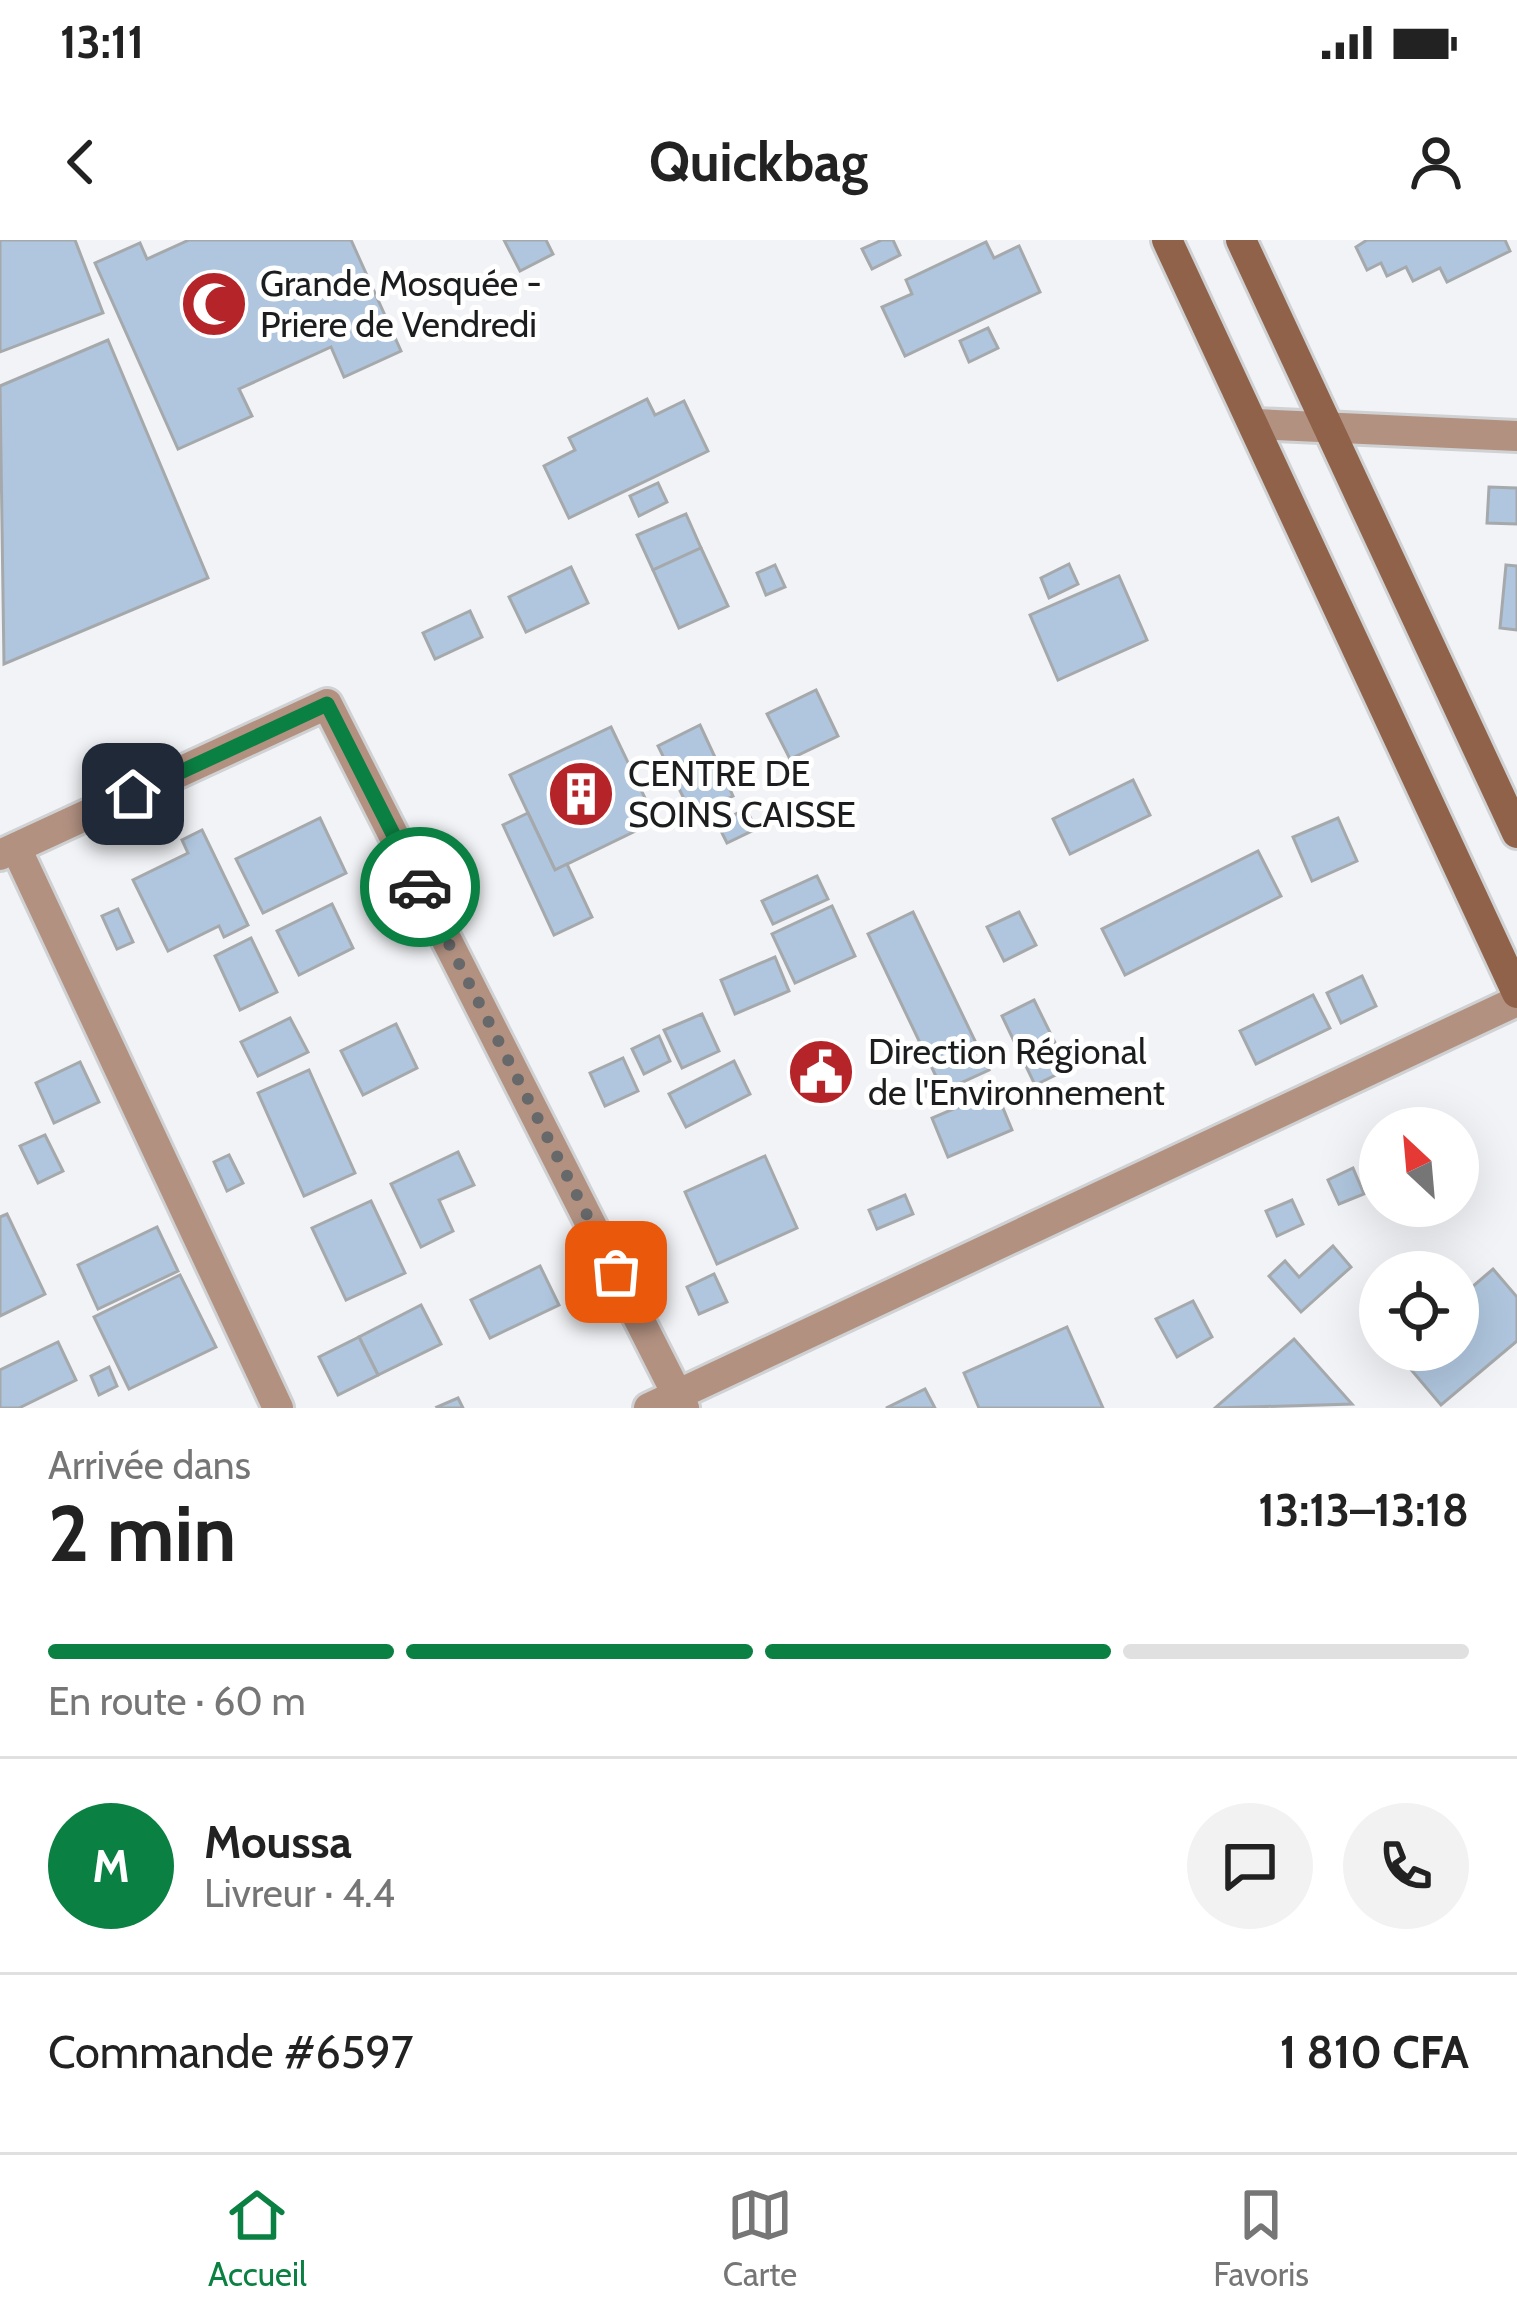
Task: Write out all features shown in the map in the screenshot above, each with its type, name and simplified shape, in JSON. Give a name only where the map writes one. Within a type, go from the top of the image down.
[{"type":"street","points":[[649,1408],[681,1401],[1517,998],[1256,424],[1167,240]]},
{"type":"street","points":[[1241,240],[1517,833]]},
{"type":"street","points":[[1256,424],[1517,436]]},
{"type":"street","points":[[278,1408],[8,852],[327,704],[681,1401]]},
{"type":"building","points":[[0,240],[75,240],[103,313],[0,352]]},
{"type":"building","points":[[189,240],[351,240],[401,351],[344,377],[331,347],[239,389],[252,416],[178,449],[95,263],[140,243],[147,259]]},
{"type":"building","points":[[504,240],[546,240],[553,254],[520,271]]},
{"type":"building","points":[[893,240],[900,255],[872,269],[862,249]]},
{"type":"building","points":[[1367,240],[1505,240],[1510,251],[1447,282],[1440,268],[1413,281],[1406,267],[1387,276],[1381,263],[1367,270],[1356,247]]},
{"type":"building","points":[[986,242],[994,258],[1019,246],[1040,292],[905,356],[882,307],[912,294],[906,280]]},
{"type":"building","points":[[988,328],[998,348],[969,362],[960,341]]},
{"type":"building","points":[[108,340],[208,578],[4,664],[0,386]]},
{"type":"building","points":[[647,399],[655,415],[684,401],[708,451],[569,518],[544,466],[575,450],[569,438]]},
{"type":"building","points":[[658,483],[667,502],[639,516],[630,496]]},
{"type":"building","points":[[1489,487],[1517,488],[1517,524],[1487,523]]},
{"type":"building","points":[[686,514],[701,548],[653,570],[637,535]]},
{"type":"building","points":[[701,548],[728,606],[679,628],[653,570]]},
{"type":"building","points":[[1069,564],[1078,584],[1049,598],[1041,578]]},
{"type":"building","points":[[775,565],[785,587],[766,595],[757,573]]},
{"type":"building","points":[[1506,565],[1517,566],[1517,630],[1500,628]]},
{"type":"building","points":[[571,567],[588,603],[526,632],[509,597]]},
{"type":"building","points":[[1119,576],[1147,640],[1058,680],[1030,615]]},
{"type":"building","points":[[470,611],[482,637],[435,659],[423,633]]},
{"type":"building","points":[[816,690],[838,736],[790,759],[767,714]]},
{"type":"building","points":[[700,725],[733,796],[692,815],[658,746]]},
{"type":"building","name":"CENTRE DE SOINS CAISSE","points":[[611,727],[656,821],[555,870],[510,775]]},
{"type":"building","points":[[1133,780],[1150,815],[1070,854],[1053,819]]},
{"type":"building","points":[[746,809],[756,829],[727,843],[717,823]]},
{"type":"building","points":[[528,813],[555,870],[567,864],[592,917],[554,935],[503,825]]},
{"type":"building","points":[[320,818],[346,873],[263,913],[236,859]]},
{"type":"building","points":[[1338,818],[1357,861],[1312,881],[1293,837]]},
{"type":"building","points":[[202,830],[248,925],[224,937],[219,926],[168,951],[133,880],[188,853],[182,840]]},
{"type":"building","points":[[1258,851],[1281,896],[1125,975],[1102,929]]},
{"type":"building","points":[[817,876],[828,899],[773,924],[762,901]]},
{"type":"building","points":[[332,904],[353,948],[299,975],[277,931]]},
{"type":"building","points":[[832,906],[855,956],[795,983],[772,934]]},
{"type":"building","points":[[118,909],[133,942],[117,949],[102,916]]},
{"type":"building","points":[[913,912],[989,1070],[943,1091],[868,934]]},
{"type":"building","points":[[1019,912],[1036,945],[1004,961],[987,927]]},
{"type":"building","points":[[251,938],[277,992],[240,1010],[215,956]]},
{"type":"building","points":[[775,957],[789,991],[735,1014],[721,980]]},
{"type":"building","points":[[1362,976],[1376,1006],[1341,1023],[1327,993]]},
{"type":"building","points":[[1313,995],[1330,1028],[1256,1064],[1240,1031]]},
{"type":"building","points":[[1034,1000],[1068,1069],[1035,1085],[1002,1016]]},
{"type":"building","points":[[702,1014],[719,1051],[682,1068],[664,1030]]},
{"type":"building","points":[[290,1018],[308,1052],[258,1076],[241,1042]]},
{"type":"building","points":[[396,1024],[417,1068],[363,1095],[341,1051]]},
{"type":"building","points":[[659,1036],[670,1061],[644,1074],[632,1049]]},
{"type":"building","points":[[623,1058],[638,1091],[605,1106],[590,1073]]},
{"type":"building","points":[[734,1061],[750,1094],[686,1127],[669,1094]]},
{"type":"building","points":[[80,1062],[99,1102],[54,1123],[36,1083]]},
{"type":"building","points":[[309,1070],[355,1173],[304,1196],[258,1093]]},
{"type":"building","points":[[996,1091],[1012,1130],[948,1157],[932,1118]]},
{"type":"building","points":[[45,1135],[63,1171],[38,1183],[20,1146]]},
{"type":"building","points":[[458,1152],[474,1185],[439,1200],[453,1231],[421,1247],[391,1184]]},
{"type":"building","points":[[229,1155],[243,1183],[227,1191],[214,1162]]},
{"type":"building","points":[[765,1156],[797,1228],[717,1264],[685,1192]]},
{"type":"building","points":[[1353,1168],[1359,1196],[1339,1204],[1328,1180]]},
{"type":"building","points":[[905,1195],[913,1214],[877,1229],[869,1210]]},
{"type":"building","points":[[1292,1200],[1303,1224],[1277,1236],[1266,1211]]},
{"type":"building","points":[[371,1201],[405,1273],[346,1300],[312,1228]]},
{"type":"building","points":[[7,1214],[45,1294],[0,1316],[0,1217]]},
{"type":"building","points":[[157,1227],[178,1271],[98,1309],[78,1265]]},
{"type":"building","points":[[1333,1246],[1351,1267],[1301,1312],[1269,1276],[1285,1261],[1299,1277]]},
{"type":"building","points":[[540,1266],[559,1305],[490,1338],[471,1300]]},
{"type":"building","points":[[1493,1269],[1517,1297],[1517,1341],[1441,1405],[1412,1371],[1479,1371],[1479,1281]]},
{"type":"building","points":[[714,1274],[727,1302],[699,1314],[687,1287]]},
{"type":"building","points":[[180,1275],[216,1347],[129,1389],[94,1317]]},
{"type":"building","points":[[1193,1301],[1212,1337],[1177,1357],[1156,1319]]},
{"type":"building","points":[[421,1305],[441,1344],[378,1375],[359,1337]]},
{"type":"building","points":[[1067,1327],[1103,1408],[979,1408],[964,1373]]},
{"type":"building","points":[[359,1337],[378,1375],[338,1395],[319,1357]]},
{"type":"building","points":[[1294,1339],[1352,1404],[1215,1408]]},
{"type":"building","points":[[58,1342],[76,1380],[19,1408],[0,1408],[0,1370]]},
{"type":"building","points":[[109,1367],[117,1386],[99,1395],[91,1376]]},
{"type":"building","points":[[925,1389],[935,1408],[886,1408]]},
{"type":"building","points":[[458,1398],[463,1408],[437,1407]]},
{"type":"way so far","points":[[420,887],[616,1272]]},
{"type":"place","name":"Grande Mosquée - Priere de Vendredi","points":[[214,304]]},
{"type":"place","name":"CENTRE DE SOINS CAISSE","points":[[581,794]]},
{"type":"place","name":"Direction Régional de l'Environnement","points":[[821,1072]]},
{"type":"route","points":[[133,794],[327,704],[420,887]]}]
